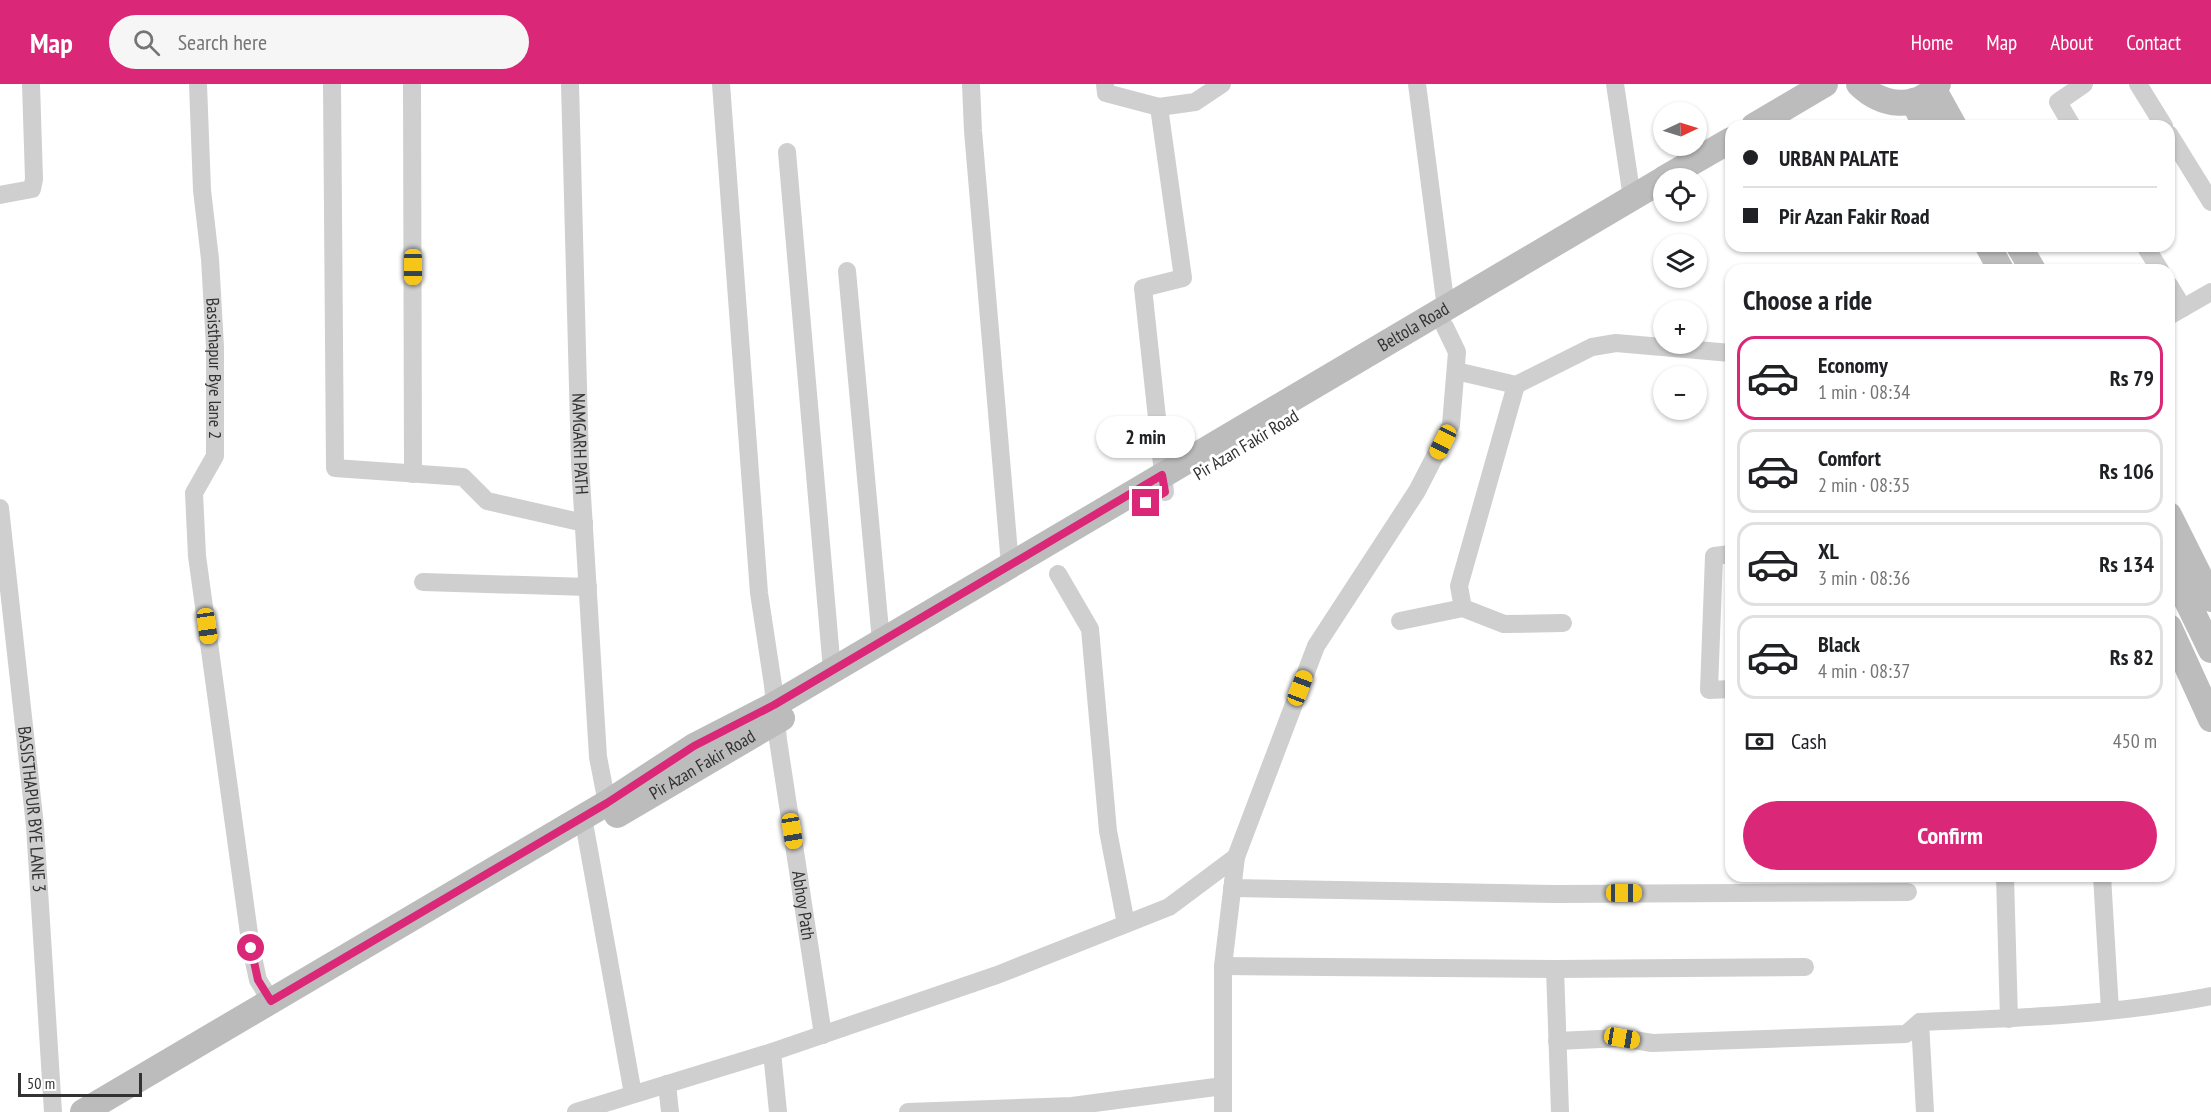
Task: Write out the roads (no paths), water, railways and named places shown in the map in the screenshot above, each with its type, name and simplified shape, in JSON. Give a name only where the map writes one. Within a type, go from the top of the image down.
[{"type":"main road","points":[[1764,120],[1825,84]]},
{"type":"main road","points":[[1796,120],[1858,84],[1869,94],[1883,101],[1898,104],[1928,92]]},
{"type":"main road","points":[[1926,120],[1928,92]]},
{"type":"main road","points":[[1928,92],[1949,120]]},
{"type":"main road","name":"Beltola Road","points":[[1683,168],[1725,143]]},
{"type":"main road","points":[[1707,172],[1725,162]]},
{"type":"main road","name":"Beltola Road","points":[[1446,317],[1653,186]]},
{"type":"main road","name":"Pir Azan Fakir Road","points":[[83,1112],[271,1001],[585,825],[776,722],[1164,484],[1446,317],[1653,204]]},
{"type":"main road","name":"Pir Azan Fakir Road","points":[[115,1112],[585,825],[607,803],[694,746],[776,722],[832,670],[1010,565],[1164,484]]},
{"type":"main road","points":[[2175,527],[2211,599]]},
{"type":"main road","points":[[2175,576],[2211,650]]},
{"type":"main road","points":[[2175,640],[2211,719]]},
{"type":"street","points":[[0,195],[32,189],[34,179],[31,84]]},
{"type":"street","name":"Basisthapur Bye lane 2","points":[[198,84],[202,190],[211,281],[215,456],[194,493],[197,556],[251,948],[258,980],[271,1001]]},
{"type":"street","points":[[332,84],[335,468],[463,477],[487,501],[584,524]]},
{"type":"street","points":[[412,84],[413,474]]},
{"type":"street","name":"NAMGARH PATH","points":[[570,84],[580,463],[598,757],[607,803]]},
{"type":"street","name":"Abhoy Path","points":[[721,84],[759,593],[823,1035]]},
{"type":"street","points":[[971,84],[1010,565]]},
{"type":"street","points":[[1105,84],[1106,93],[1158,107],[1195,102],[1222,84]]},
{"type":"street","points":[[1222,1112],[1223,966],[1236,857],[1316,646],[1417,491],[1451,425],[1457,352],[1446,317],[1417,84]]},
{"type":"street","points":[[1615,84],[1632,198]]},
{"type":"street","points":[[2068,120],[2058,102],[2084,84]]},
{"type":"street","points":[[2138,84],[2160,120]]},
{"type":"street","points":[[1158,107],[1183,278],[1143,288],[1164,484]]},
{"type":"street","points":[[2175,144],[2211,202]]},
{"type":"street","points":[[787,152],[832,670]]},
{"type":"street","points":[[847,272],[881,641]]},
{"type":"street","points":[[2176,312],[2211,292]]},
{"type":"street","points":[[1456,371],[1516,385],[1592,347],[1616,343],[1725,352]]},
{"type":"street","points":[[1463,608],[1459,586],[1516,385]]},
{"type":"street","name":"BASISTHAPUR BYE LANE 3","points":[[0,508],[35,826],[53,1112]]},
{"type":"street","points":[[1725,555],[1713,556],[1709,690],[1725,689]]},
{"type":"street","points":[[1058,574],[1090,629],[1108,831],[1126,924]]},
{"type":"street","points":[[423,582],[588,587]]},
{"type":"street","points":[[1400,621],[1463,608],[1504,624],[1563,623]]},
{"type":"street","points":[[585,825],[633,1095]]},
{"type":"street","points":[[576,1112],[772,1052],[997,975],[1169,907],[1236,857]]},
{"type":"street","points":[[2005,882],[2008,1019]]},
{"type":"street","points":[[2102,882],[2110,1010]]},
{"type":"street","points":[[1232,888],[1557,894],[1823,884],[1908,892]]},
{"type":"street","points":[[1223,966],[1555,969],[1805,967]]},
{"type":"street","points":[[1555,969],[1560,1112]]},
{"type":"street","points":[[1557,1041],[1622,1038],[1652,1043],[1906,1034],[1920,1022],[2063,1016],[2176,1003],[2211,996]]},
{"type":"street","points":[[1920,1022],[1925,1112]]},
{"type":"street","points":[[772,1052],[777,1112]]},
{"type":"street","points":[[667,1084],[670,1112]]},
{"type":"street","points":[[908,1112],[1072,1109],[1222,1086]]}]
